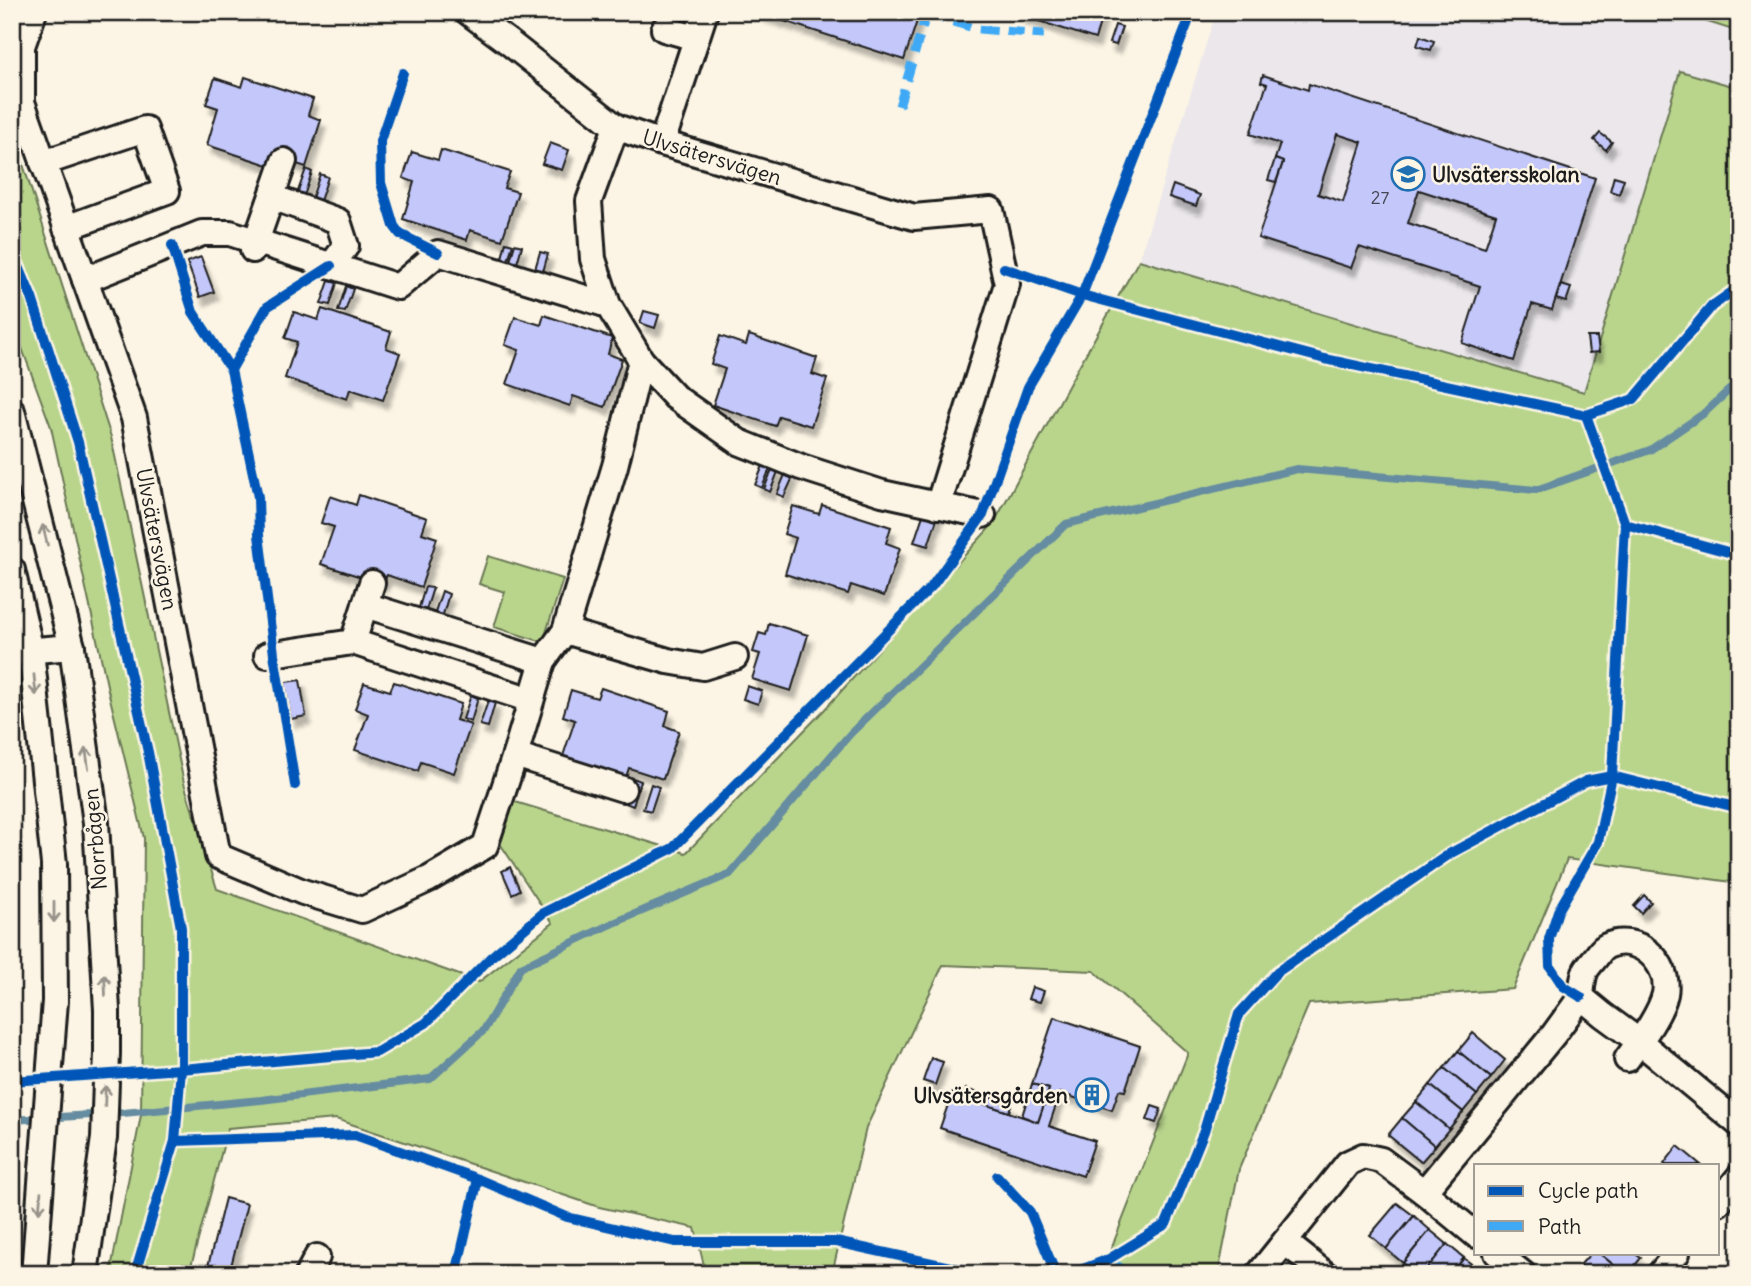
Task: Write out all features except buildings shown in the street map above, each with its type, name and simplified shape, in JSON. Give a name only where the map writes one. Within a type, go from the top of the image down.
[{"type":"street","name":"Ulvsätersvägen","points":[[33,12],[22,46],[22,102],[134,418],[218,856],[303,892],[362,910],[429,878],[485,846],[515,755]]},
{"type":"street","name":"Ulvsätersvägen","points":[[468,12],[616,127],[662,144],[914,217],[991,210],[1007,284],[938,506]]},
{"type":"street","points":[[662,144],[694,77],[696,38],[705,12]]},
{"type":"street","points":[[664,29],[696,38]]},
{"type":"street","points":[[616,127],[589,201],[593,259],[608,305],[641,360],[675,397],[739,442],[802,467],[882,493],[983,515]]},
{"type":"street","points":[[43,163],[145,129],[167,191],[66,228]]},
{"type":"street","points":[[255,246],[284,161]]},
{"type":"street","points":[[272,197],[338,220],[346,246],[331,266]]},
{"type":"street","points":[[85,280],[202,233],[230,233],[255,246],[398,287],[438,253],[608,305]]},
{"type":"street","points":[[623,789],[515,755],[543,661],[565,631],[615,466],[641,360]]},
{"type":"street","name":"Norrbågen","points":[[12,411],[72,647],[96,822],[107,1053],[104,1138],[85,1274]]},
{"type":"street","name":"Norrbågen","points":[[12,570],[54,864],[55,1001],[34,1274]]},
{"type":"street","points":[[353,642],[368,594],[543,661]]},
{"type":"street","points":[[565,631],[668,661],[703,667],[735,657]]},
{"type":"street","points":[[267,655],[353,642],[531,700]]},
{"type":"street","points":[[22,651],[72,647]]},
{"type":"street","points":[[1424,1192],[1554,1034],[1581,997],[1586,970],[1604,946],[1622,942],[1640,945],[1654,957],[1664,973],[1665,991],[1660,1006],[1634,1050]]},
{"type":"street","points":[[1581,997],[1603,1015],[1634,1050],[1690,1071],[1739,1124]]},
{"type":"street","points":[[1259,1274],[1348,1163],[1363,1157],[1381,1160],[1474,1233]]},
{"type":"street","points":[[1720,1201],[1739,1177]]},
{"type":"street","points":[[1284,1242],[1325,1274]]},
{"type":"street","points":[[1498,1254],[1523,1274]]},
{"type":"street","points":[[1660,1274],[1676,1254]]},
{"type":"shaded area","name":"Ulvsätersskolan","points":[[1216,12],[1739,12],[1739,88],[1680,71],[1584,392],[1139,260]]},
{"type":"green space","points":[[1676,12],[1739,12],[1739,32]]},
{"type":"green space","points":[[1680,71],[1739,88],[1739,680],[1731,688],[1739,695],[1739,883],[1567,859],[1513,989],[1309,1004],[1239,1169],[1218,1274],[1106,1274],[1104,1267],[1188,1053],[1094,971],[943,965],[866,1128],[832,1274],[706,1274],[695,1228],[599,1207],[336,1119],[228,1128],[189,1274],[110,1274],[141,1115],[144,838],[108,690],[51,427],[12,321],[12,130],[111,437],[184,783],[217,889],[479,982],[553,923],[499,842],[512,801],[686,853],[825,709],[994,523],[1139,260],[1584,392]]},
{"type":"green space","points":[[488,556],[563,579],[543,642],[494,627],[505,592],[479,584]]},
{"type":"waterway","points":[[12,1120],[261,1100],[430,1079],[484,1030],[521,967],[609,925],[730,874],[850,734],[1066,524],[1297,469],[1536,490],[1650,450],[1703,414],[1739,381]]},
{"type":"marked path","points":[[899,106],[927,12]]},
{"type":"marked path","points":[[927,14],[977,29],[1044,34]]},
{"type":"marked path","points":[[1109,1259],[1128,1274]]},
{"type":"cycle path","points":[[12,1081],[377,1052],[426,1023],[491,957],[543,913],[673,848],[932,586],[983,515],[1028,387],[1082,295],[1192,12]]},
{"type":"cycle path","points":[[403,73],[380,141],[381,183],[394,226],[400,234],[438,253]]},
{"type":"cycle path","points":[[172,245],[193,312],[231,370],[258,497],[259,535],[274,654],[295,785]]},
{"type":"cycle path","points":[[12,250],[32,298],[78,442],[148,752],[181,928],[181,1069],[175,1141],[135,1274]]},
{"type":"cycle path","points":[[231,370],[267,307],[331,266]]},
{"type":"cycle path","points":[[1004,268],[1082,295],[1325,359],[1586,415],[1634,399],[1712,306],[1739,287]]},
{"type":"cycle path","points":[[1581,997],[1563,986],[1550,966],[1549,939],[1558,911],[1598,842],[1612,776],[1625,524],[1586,415]]},
{"type":"cycle path","points":[[1625,524],[1739,555]]},
{"type":"cycle path","points":[[1070,1274],[1109,1259],[1166,1224],[1204,1131],[1239,1014],[1277,972],[1451,853],[1586,781],[1612,776],[1739,808]]},
{"type":"cycle path","points":[[175,1141],[355,1135],[478,1179],[567,1217],[675,1242],[836,1242],[982,1274]]},
{"type":"cycle path","points":[[997,1176],[1030,1212],[1056,1274]]},
{"type":"cycle path","points":[[456,1274],[478,1179]]},
{"type":"place","name":"Ulvsätersskolan","points":[[1408,174]]},
{"type":"place","name":"Ulvsätersgården","points":[[1092,1095]]}]
